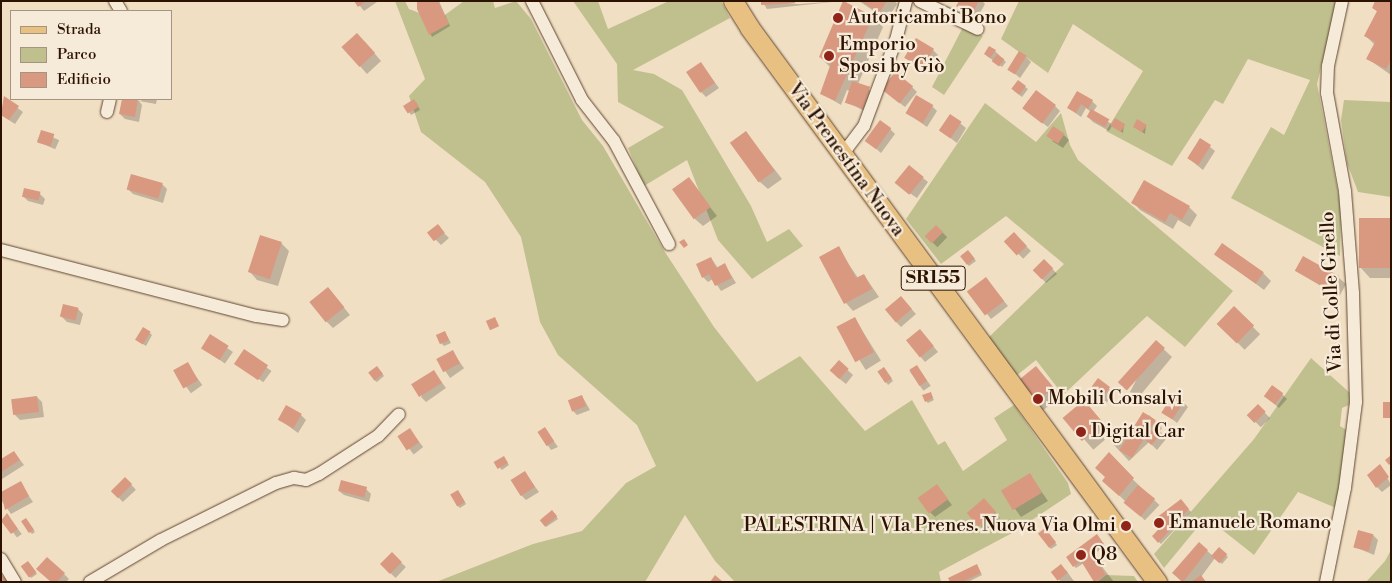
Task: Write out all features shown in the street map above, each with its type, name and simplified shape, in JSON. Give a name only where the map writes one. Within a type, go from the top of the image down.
[{"type":"main road","name":"Via Prenestina Nuova","points":[[733,1],[842,155],[1157,582]]},
{"type":"street","points":[[532,1],[582,100],[614,140],[669,244]]},
{"type":"street","points":[[842,155],[864,126],[896,40],[906,1]]},
{"type":"street","points":[[920,1],[978,29]]},
{"type":"street","name":"Via di Colle Girello","points":[[1326,582],[1343,503],[1355,410],[1353,293],[1345,191],[1327,93],[1328,66],[1342,1]]},
{"type":"street","points":[[107,112],[110,100]]},
{"type":"street","points":[[1,250],[257,316],[284,320]]},
{"type":"street","points":[[90,582],[161,540],[276,483],[294,478],[306,480],[319,474],[378,436],[399,414]]},
{"type":"street","points":[[1,559],[15,582]]},
{"type":"green space","points":[[395,1],[405,1],[409,9],[438,20],[464,1],[493,1],[495,8],[516,1],[531,19],[582,120],[603,146],[663,249],[714,327],[757,382],[800,356],[865,431],[912,400],[938,445],[945,441],[963,471],[1007,440],[994,418],[1014,405],[1068,483],[1071,494],[1014,532],[939,572],[941,582],[735,582],[715,561],[685,515],[645,582],[436,582],[533,544],[582,531],[626,483],[656,466],[637,425],[558,355],[540,322],[521,237],[485,182],[421,132],[409,96],[425,79]]},
{"type":"green space","points":[[573,1],[598,1],[608,29],[669,1],[721,1],[730,18],[633,70],[654,74],[682,90],[751,206],[767,242],[789,229],[803,246],[752,279],[718,240],[687,160],[644,186],[628,148],[664,127],[618,102],[617,64]]},
{"type":"green space","points":[[1019,1],[1337,1],[1317,84],[1341,208],[1340,256],[1231,198],[1271,127],[1284,135],[1310,80],[1248,59],[1223,104],[1215,100],[1172,166],[1106,131],[1143,71],[1073,24],[1048,73],[1001,39]]},
{"type":"green space","points":[[963,27],[983,36],[944,95],[932,87]]},
{"type":"green space","points":[[1344,100],[1391,102],[1391,197],[1358,192],[1347,163],[1341,120]]},
{"type":"green space","points":[[985,103],[1036,142],[1061,113],[1070,145],[1078,160],[1233,291],[1185,347],[1147,316],[1063,395],[1036,360],[1016,376],[987,339],[1064,264],[1006,216],[941,264],[906,219]]},
{"type":"green space","points":[[1311,358],[1350,393],[1349,405],[1342,408],[1340,426],[1348,431],[1336,508],[1298,492],[1254,555],[1206,517],[1164,568],[1154,554],[1254,439]]},
{"type":"green space","points":[[1391,550],[1391,582],[1366,582],[1385,561]]},
{"type":"green space","points":[[1106,575],[1134,576],[1138,582],[1097,582]]},
{"type":"building","points":[[354,1],[366,1],[358,7]]},
{"type":"building","points":[[417,1],[438,1],[449,24],[429,35],[417,9]]},
{"type":"building","points":[[761,1],[795,1],[795,3],[761,5]]},
{"type":"building","points":[[843,1],[873,16],[835,101],[820,94],[831,63],[819,57]]},
{"type":"building","points":[[861,1],[887,1],[879,13]]},
{"type":"building","points":[[959,1],[979,1],[972,14],[956,6]]},
{"type":"building","points":[[1375,1],[1391,1],[1391,60],[1386,69],[1366,59],[1375,42],[1364,36],[1377,11],[1372,8]]},
{"type":"building","points":[[357,33],[375,53],[359,67],[341,47]]},
{"type":"building","points":[[916,38],[934,49],[922,69],[904,58]]},
{"type":"building","points":[[989,46],[996,50],[990,58],[984,54]]},
{"type":"building","points":[[1019,51],[1027,56],[1015,74],[1007,70]]},
{"type":"building","points":[[997,54],[1004,59],[999,67],[992,61]]},
{"type":"building","points":[[701,62],[715,83],[700,93],[686,72]]},
{"type":"building","points":[[895,72],[913,86],[900,103],[881,89]]},
{"type":"building","points":[[1018,80],[1026,86],[1019,95],[1011,89]]},
{"type":"building","points":[[852,81],[870,87],[863,109],[845,103]]},
{"type":"building","points":[[1036,90],[1056,105],[1042,123],[1022,108]]},
{"type":"building","points":[[1077,91],[1093,100],[1088,109],[1081,104],[1076,113],[1067,108]]},
{"type":"building","points":[[916,95],[933,105],[923,123],[906,113]]},
{"type":"building","points":[[4,96],[19,106],[9,120],[1,115]]},
{"type":"building","points":[[414,99],[419,107],[408,114],[403,106]]},
{"type":"building","points":[[122,100],[138,100],[135,117],[119,114]]},
{"type":"building","points":[[1091,109],[1109,119],[1105,127],[1087,117]]},
{"type":"building","points":[[950,114],[962,122],[950,138],[939,131]]},
{"type":"building","points":[[1115,118],[1125,124],[1121,132],[1110,126]]},
{"type":"building","points":[[1137,119],[1147,125],[1142,132],[1133,127]]},
{"type":"building","points":[[880,120],[891,128],[876,149],[865,141]]},
{"type":"building","points":[[1053,126],[1065,134],[1058,144],[1046,136]]},
{"type":"building","points":[[41,130],[54,134],[51,147],[37,142]]},
{"type":"building","points":[[746,131],[775,171],[759,182],[730,143]]},
{"type":"building","points":[[1200,138],[1211,145],[1198,165],[1187,158]]},
{"type":"building","points":[[909,165],[924,177],[909,195],[895,183]]},
{"type":"building","points":[[131,174],[163,183],[158,198],[127,189]]},
{"type":"building","points":[[689,177],[711,207],[694,219],[672,189]]},
{"type":"building","points":[[1144,180],[1190,206],[1182,220],[1170,213],[1165,222],[1131,203]]},
{"type":"building","points":[[24,188],[41,192],[39,201],[22,197]]},
{"type":"building","points":[[1359,218],[1391,218],[1391,268],[1359,268]]},
{"type":"building","points":[[438,224],[445,233],[434,241],[427,233]]},
{"type":"building","points":[[936,225],[943,232],[932,243],[925,236]]},
{"type":"building","points":[[1014,232],[1027,246],[1017,255],[1004,242]]},
{"type":"building","points":[[260,235],[282,242],[270,279],[248,272]]},
{"type":"building","points":[[684,239],[688,245],[684,248],[679,242]]},
{"type":"building","points":[[1222,243],[1264,272],[1256,284],[1214,254]]},
{"type":"building","points":[[839,246],[856,278],[864,274],[872,289],[844,304],[819,257]]},
{"type":"building","points":[[968,250],[975,259],[967,265],[960,256]]},
{"type":"building","points":[[1303,256],[1339,276],[1331,291],[1295,271]]},
{"type":"building","points":[[711,257],[716,268],[725,263],[732,278],[715,286],[709,274],[702,278],[696,264]]},
{"type":"building","points":[[1044,259],[1053,268],[1042,280],[1033,270]]},
{"type":"building","points":[[986,277],[1004,301],[985,315],[967,291]]},
{"type":"building","points":[[328,287],[344,307],[326,322],[309,302]]},
{"type":"building","points":[[901,296],[912,309],[896,323],[885,309]]},
{"type":"building","points":[[63,304],[79,308],[75,320],[60,317]]},
{"type":"building","points":[[1234,306],[1254,325],[1237,343],[1217,324]]},
{"type":"building","points":[[495,317],[499,326],[490,330],[486,321]]},
{"type":"building","points":[[855,317],[874,352],[855,362],[836,327]]},
{"type":"building","points":[[143,327],[151,332],[143,344],[135,340]]},
{"type":"building","points":[[920,329],[934,346],[920,357],[906,340]]},
{"type":"building","points":[[445,331],[449,340],[440,344],[436,335]]},
{"type":"building","points":[[210,334],[229,346],[220,360],[201,348]]},
{"type":"building","points":[[1156,340],[1165,348],[1127,390],[1118,382]]},
{"type":"building","points":[[244,349],[268,365],[258,380],[234,364]]},
{"type":"building","points":[[453,350],[460,363],[443,372],[436,359]]},
{"type":"building","points":[[839,360],[849,369],[839,379],[830,370]]},
{"type":"building","points":[[188,362],[198,380],[183,389],[173,370]]},
{"type":"building","points":[[917,365],[927,381],[919,386],[909,370]]},
{"type":"building","points":[[377,366],[383,374],[374,381],[368,373]]},
{"type":"building","points":[[1036,366],[1054,388],[1033,404],[1016,382]]},
{"type":"building","points":[[884,367],[892,379],[885,383],[877,371]]},
{"type":"building","points":[[434,370],[442,383],[419,397],[411,384]]},
{"type":"building","points":[[1098,378],[1110,387],[1099,401],[1087,392]]},
{"type":"building","points":[[1272,385],[1283,393],[1275,405],[1264,396]]},
{"type":"building","points":[[931,392],[933,398],[925,402],[922,395]]},
{"type":"building","points":[[1173,394],[1184,401],[1172,420],[1161,413]]},
{"type":"building","points":[[582,395],[586,406],[572,411],[568,400]]},
{"type":"building","points":[[37,396],[39,412],[13,415],[11,399]]},
{"type":"building","points":[[1084,400],[1103,423],[1082,441],[1063,418]]},
{"type":"building","points":[[1383,402],[1391,402],[1391,418],[1383,418]]},
{"type":"building","points":[[1258,404],[1266,412],[1254,423],[1247,415]]},
{"type":"building","points":[[286,405],[302,414],[294,429],[278,420]]},
{"type":"building","points":[[1143,412],[1156,420],[1132,458],[1119,450]]},
{"type":"building","points":[[545,427],[554,441],[547,446],[537,432]]},
{"type":"building","points":[[1155,427],[1162,433],[1151,445],[1145,439]]},
{"type":"building","points":[[410,428],[419,442],[407,450],[397,436]]},
{"type":"building","points":[[14,451],[20,460],[1,472],[1,459]]},
{"type":"building","points":[[1109,452],[1134,478],[1119,496],[1102,481],[1105,477],[1095,468]]},
{"type":"building","points":[[504,456],[508,463],[498,469],[494,462]]},
{"type":"building","points":[[1390,456],[1391,463],[1389,465],[1385,460]]},
{"type":"building","points":[[1380,464],[1389,477],[1376,488],[1367,475]]},
{"type":"building","points":[[525,471],[535,487],[521,496],[511,480]]},
{"type":"building","points":[[1030,473],[1042,493],[1013,510],[1001,491]]},
{"type":"building","points":[[125,477],[132,484],[118,498],[111,491]]},
{"type":"building","points":[[341,480],[367,487],[364,498],[338,491]]},
{"type":"building","points":[[21,481],[29,496],[5,510],[1,492]]},
{"type":"building","points":[[937,484],[948,499],[929,513],[918,498]]},
{"type":"building","points":[[1138,485],[1155,499],[1141,517],[1124,503]]},
{"type":"building","points":[[458,490],[465,502],[457,507],[450,494]]},
{"type":"building","points":[[984,498],[996,512],[978,527],[967,513]]},
{"type":"building","points":[[1181,499],[1189,509],[1158,543],[1152,536],[1159,529],[1152,521]]},
{"type":"building","points":[[552,510],[557,516],[545,526],[540,520]]},
{"type":"building","points":[[7,513],[18,529],[11,534],[1,521]]},
{"type":"building","points":[[26,518],[34,530],[29,533],[21,521]]},
{"type":"building","points":[[1045,528],[1056,542],[1049,548],[1038,534]]},
{"type":"building","points":[[1358,530],[1373,534],[1369,552],[1353,547]]},
{"type":"building","name":"Q8","points":[[1097,534],[1104,544],[1092,553],[1106,575],[1094,582],[1081,561],[1073,567],[1066,557]]},
{"type":"building","points":[[1199,542],[1208,550],[1183,582],[1172,573]]},
{"type":"building","points":[[1219,547],[1227,554],[1219,563],[1211,556]]},
{"type":"building","points":[[392,552],[402,562],[390,574],[380,564]]},
{"type":"building","points":[[47,557],[65,573],[57,582],[51,582],[36,569]]},
{"type":"building","points":[[28,561],[36,572],[29,578],[21,566]]},
{"type":"building","points":[[977,564],[981,573],[962,582],[950,582],[948,578]]},
{"type":"building","points":[[1061,564],[1068,573],[1058,581],[1051,572]]},
{"type":"building","points":[[1,574],[8,582],[1,582]]},
{"type":"building","points":[[715,575],[723,582],[710,582]]},
{"type":"building","points":[[1201,575],[1206,582],[1191,582]]},
{"type":"place","name":"Autoricambi Bono","points":[[838,18]]},
{"type":"place","name":"Emporio Sposi by Giò","points":[[829,56]]},
{"type":"place","name":"Mobili Consalvi","points":[[1038,399]]},
{"type":"place","name":"Digital Car","points":[[1081,432]]},
{"type":"place","name":"Emanuele Romano","points":[[1159,523]]},
{"type":"place","name":"PALESTRINA | VIa Prenes. Nuova Via Olmi","points":[[1126,526]]},
{"type":"place","name":"Q8","points":[[1081,555]]}]
